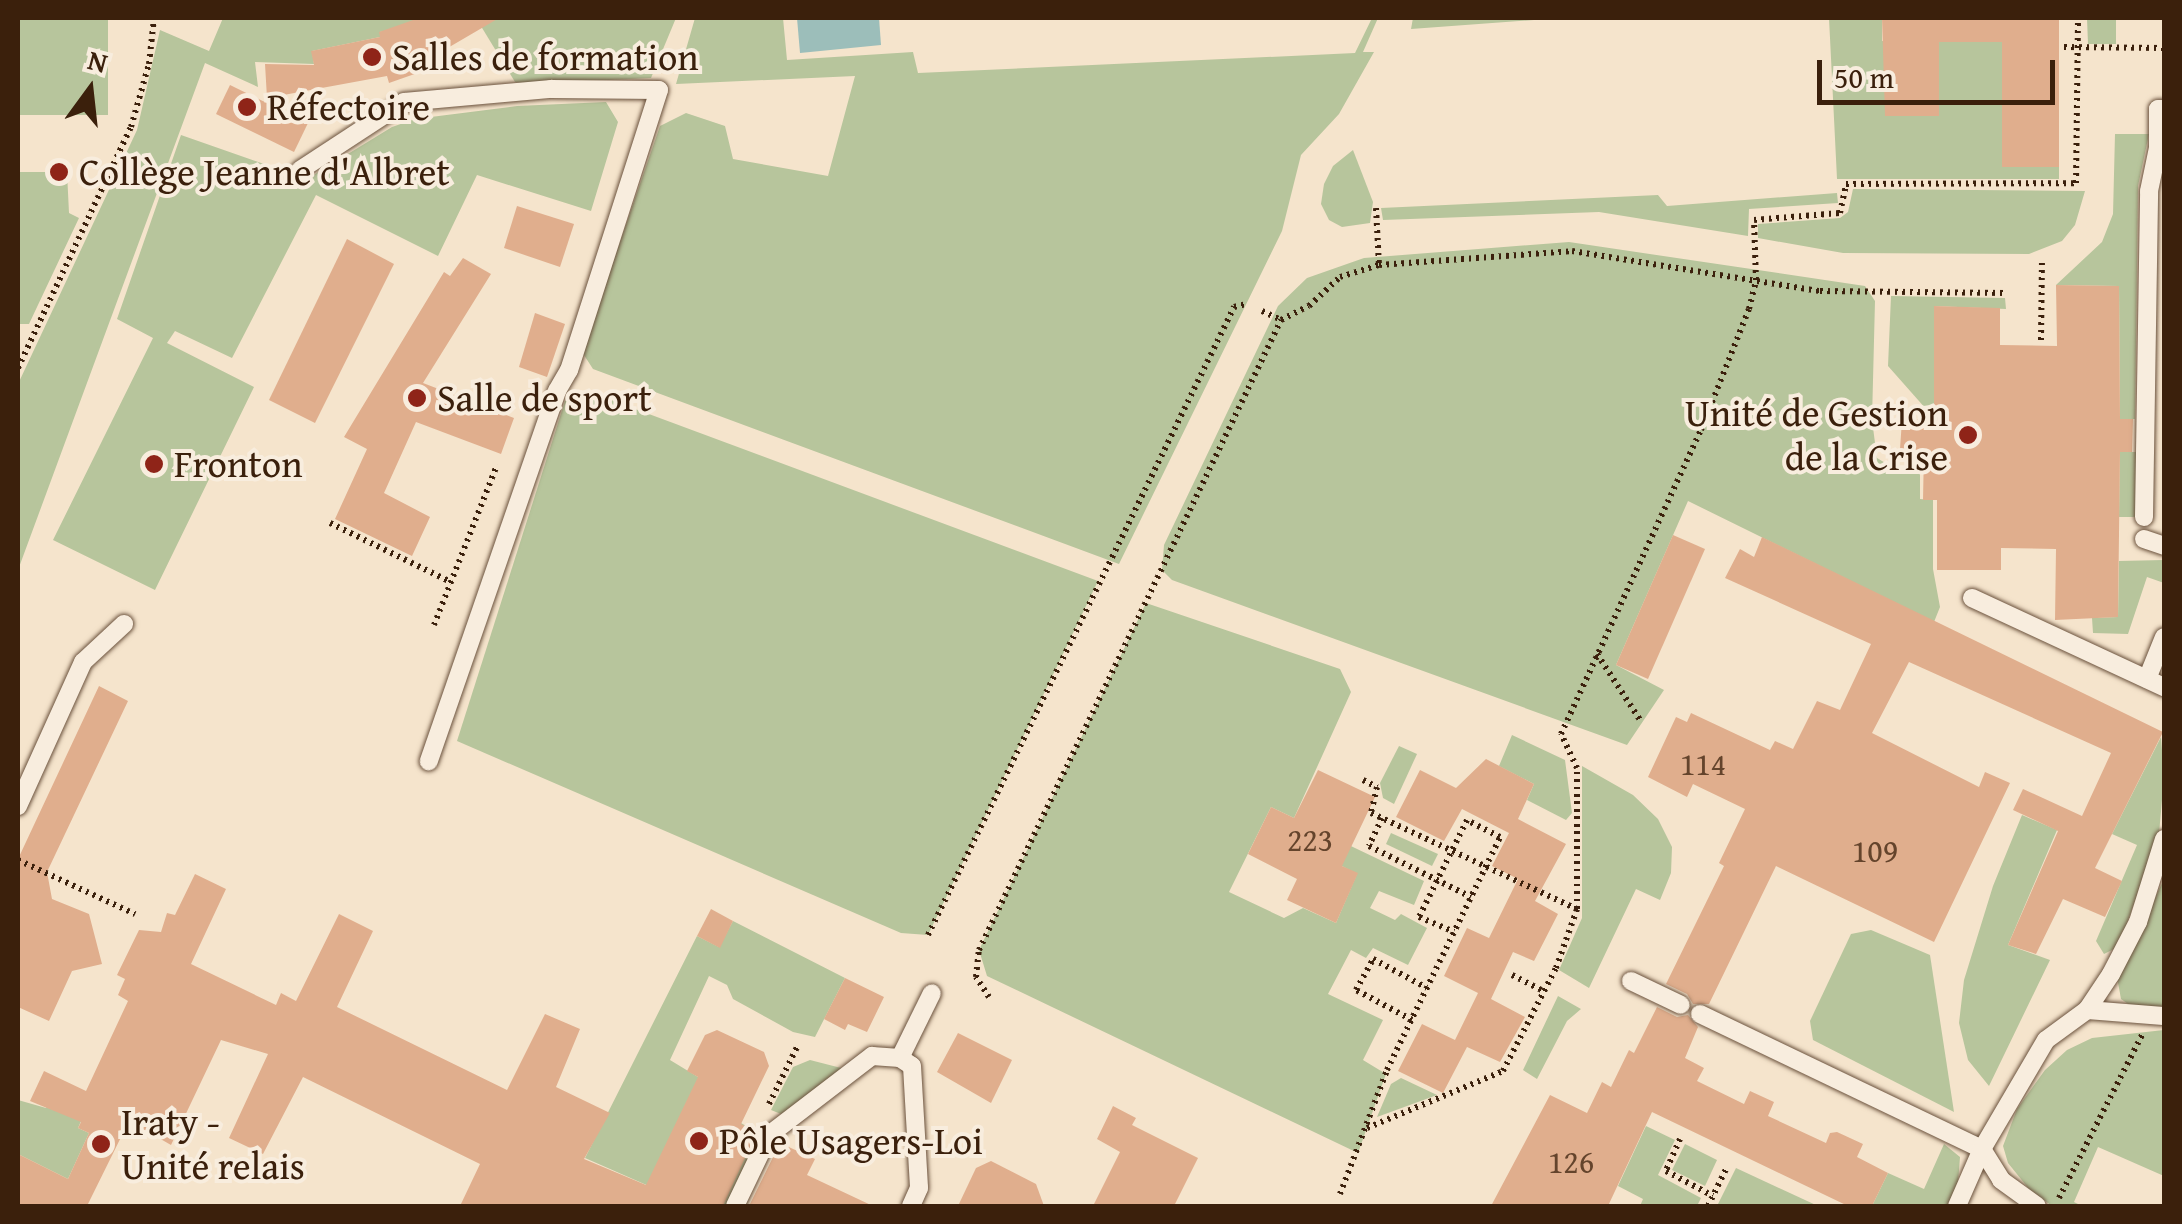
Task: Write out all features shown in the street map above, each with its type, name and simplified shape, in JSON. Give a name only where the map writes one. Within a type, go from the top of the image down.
[{"type":"lane","points":[[300,170],[404,102],[551,89],[659,90],[569,370],[557,391],[429,761]]},
{"type":"lane","points":[[2144,517],[2149,191],[2161,109]]},
{"type":"lane","points":[[2144,539],[2164,546]]},
{"type":"lane","points":[[1972,598],[2156,683],[2164,637]]},
{"type":"lane","points":[[18,806],[83,662],[124,624]]},
{"type":"lane","points":[[1957,1206],[1982,1150],[2046,1040],[2087,1010],[2138,922],[2164,839]]},
{"type":"lane","points":[[1631,981],[1680,1005]]},
{"type":"lane","points":[[900,1058],[932,993]]},
{"type":"lane","points":[[2087,1010],[2158,1016]]},
{"type":"lane","points":[[1700,1014],[1982,1150],[2001,1180],[2038,1206]]},
{"type":"lane","points":[[735,1206],[774,1131],[872,1056],[900,1058],[912,1066],[919,1188],[911,1206]]},
{"type":"path","points":[[18,368],[131,127],[149,64],[154,18]]},
{"type":"path","points":[[1367,1128],[1503,1071],[1544,990],[1577,909],[1577,768],[1561,734],[1701,430],[1756,280],[1754,220],[1840,213],[1846,184],[2076,183],[2078,18]]},
{"type":"path","points":[[2064,47],[2164,48]]},
{"type":"path","points":[[1376,208],[1379,265]]},
{"type":"path","points":[[989,997],[976,977],[979,950],[1281,320],[1309,306],[1340,277],[1379,265],[1572,251],[1820,292],[2006,293]]},
{"type":"path","points":[[2041,340],[2042,263]]},
{"type":"path","points":[[928,935],[1234,307],[1246,304]]},
{"type":"path","points":[[1262,311],[1281,320]]},
{"type":"path","points":[[434,625],[497,465]]},
{"type":"path","points":[[330,523],[451,582]]},
{"type":"path","points":[[1596,653],[1642,723]]},
{"type":"path","points":[[1363,780],[1377,788],[1371,813],[1577,909]]},
{"type":"path","points":[[1382,818],[1368,846],[1471,896]]},
{"type":"path","points":[[1340,1194],[1412,1020],[1500,837],[1467,820],[1419,916],[1454,932]]},
{"type":"path","points":[[18,860],[135,914]]},
{"type":"path","points":[[1412,1020],[1356,990],[1373,959],[1427,988]]},
{"type":"path","points":[[1512,975],[1544,990]]},
{"type":"path","points":[[2054,1206],[2158,1016]]},
{"type":"path","points":[[774,1131],[759,1124],[796,1047]]},
{"type":"path","points":[[1680,1140],[1666,1170],[1713,1196]]},
{"type":"path","points":[[1708,1206],[1727,1167]]},
{"type":"green space","points":[[18,18],[108,18],[108,115],[18,115]]},
{"type":"green space","points":[[223,18],[419,18],[380,32],[380,37],[312,51],[314,64],[255,62],[258,87],[205,63],[18,570],[18,384],[137,130],[160,30],[209,51]]},
{"type":"green space","points":[[476,18],[676,18],[651,78],[524,84],[515,82]]},
{"type":"green space","points":[[695,18],[783,18],[787,60],[913,52],[918,73],[1355,53],[1372,18],[1378,18],[1363,52],[1374,52],[1339,114],[1301,155],[1282,231],[1119,564],[593,369],[582,352],[660,126],[686,113],[725,126],[733,159],[828,176],[855,76],[676,84]]},
{"type":"green space","points":[[1413,18],[1561,18],[1411,29]]},
{"type":"green space","points":[[1829,18],[1882,18],[1882,41],[1894,42],[1885,51],[1886,116],[1939,116],[1939,51],[1930,42],[2002,42],[2002,166],[2059,167],[2059,179],[1837,179]]},
{"type":"green space","points":[[2087,18],[2116,18],[2116,44],[2088,44]]},
{"type":"green space","points":[[606,102],[618,122],[591,211],[477,175],[438,256],[316,195],[232,358],[175,331],[167,343],[254,387],[155,590],[53,540],[153,338],[117,319],[181,135],[307,179],[392,127],[415,119],[517,106]]},
{"type":"green space","points":[[2115,134],[2149,134],[2138,186],[2135,419],[2120,419],[2119,286],[2056,285],[2102,242],[2113,214]]},
{"type":"green space","points":[[1353,150],[1373,202],[1370,223],[1342,227],[1329,220],[1321,204],[1324,184],[1333,166]]},
{"type":"green space","points":[[18,172],[67,172],[69,213],[79,218],[29,324],[18,324]]},
{"type":"green space","points":[[1853,189],[2085,191],[2075,225],[2062,241],[2029,254],[1843,253],[1758,238],[1758,224],[1840,218],[1848,212]]},
{"type":"green space","points":[[1837,193],[1838,203],[1749,209],[1748,236],[1599,212],[1383,220],[1381,208],[1658,195],[1667,206]]},
{"type":"green space","points":[[1569,242],[1865,286],[1875,301],[1872,420],[1877,458],[1892,467],[1920,469],[1920,499],[1933,500],[1933,569],[1940,607],[1934,622],[1688,501],[1616,665],[1664,690],[1627,745],[1172,580],[1162,570],[1164,545],[1278,306],[1307,278],[1364,258]]},
{"type":"green space","points":[[1891,296],[2005,298],[2006,309],[1934,306],[1934,418],[1888,366]]},
{"type":"green space","points":[[595,394],[1098,581],[928,935],[901,933],[457,741],[565,401]]},
{"type":"green space","points":[[2120,452],[2137,452],[2137,517],[2119,517]]},
{"type":"green space","points":[[2164,560],[2164,583],[2147,577],[2128,634],[2093,633],[2092,618],[2118,617],[2119,561]]},
{"type":"green space","points":[[1146,603],[1340,669],[1351,692],[1294,818],[1271,807],[1229,892],[1284,918],[1303,908],[1336,923],[1357,874],[1323,856],[1332,837],[1424,881],[1414,905],[1379,891],[1370,908],[1395,920],[1401,914],[1427,928],[1408,965],[1373,948],[1366,958],[1351,950],[1328,994],[1383,1020],[1363,1060],[1386,1074],[1358,1153],[987,976],[979,950]]},
{"type":"green space","points":[[1512,735],[1565,760],[1572,813],[1566,820],[1527,800],[1534,784],[1499,766]]},
{"type":"green space","points":[[2161,737],[2164,777],[2159,834],[2126,926],[2114,949],[2104,954],[2096,941],[2137,845],[2112,834]]},
{"type":"green space","points":[[1399,746],[1417,754],[1394,804],[1383,798],[1380,783]]},
{"type":"green space","points":[[1582,766],[1633,795],[1658,819],[1672,847],[1671,873],[1660,900],[1636,889],[1589,988],[1559,970],[1582,918]]},
{"type":"green space","points":[[2022,815],[2057,830],[2008,945],[2050,960],[1989,1086],[1968,1060],[1959,1023],[1964,980],[1993,886]]},
{"type":"green space","points":[[1391,833],[1438,854],[1432,866],[1386,844]]},
{"type":"green space","points":[[2164,879],[2164,1010],[2131,1006],[2121,999],[2117,977]]},
{"type":"green space","points":[[733,921],[845,978],[815,1037],[793,1032],[733,999],[727,985],[709,976],[670,1060],[698,1077],[741,1123],[762,1135],[729,1206],[692,1205],[585,1158],[697,936],[719,947]]},
{"type":"green space","points":[[1871,930],[1930,955],[1954,1112],[1813,1040],[1810,1021],[1851,934]]},
{"type":"green space","points":[[1558,996],[1581,1009],[1567,1021],[1537,1079],[1523,1070]]},
{"type":"green space","points":[[2164,1030],[2164,1176],[2098,1147],[2074,1202],[2082,1206],[2052,1206],[2029,1189],[2008,1163],[2003,1146],[2017,1109],[2045,1070],[2067,1050],[2092,1038]]},
{"type":"green space","points":[[810,1060],[845,1069],[786,1116],[771,1110],[793,1067]]},
{"type":"green space","points":[[1401,1078],[1437,1095],[1377,1117],[1391,1084]]},
{"type":"green space","points":[[53,1096],[85,1112],[78,1128],[89,1133],[68,1179],[18,1154],[18,1100],[46,1108]]},
{"type":"green space","points":[[1646,1126],[1675,1140],[1658,1175],[1701,1198],[1697,1206],[1640,1206],[1643,1199],[1618,1186]]},
{"type":"green space","points":[[1685,1144],[1717,1160],[1705,1186],[1672,1170]]},
{"type":"green space","points":[[1944,1144],[1960,1157],[1958,1183],[1947,1206],[1872,1206],[1888,1173],[1924,1189]]},
{"type":"green space","points":[[1736,1168],[1818,1206],[1717,1206]]},
{"type":"water","points":[[797,18],[879,18],[881,45],[800,53]]},
{"type":"building","name":"Salles de formation","points":[[419,18],[499,18],[422,63],[426,70],[389,83],[387,76],[267,98],[265,64],[314,65],[311,51],[380,37],[379,32]]},
{"type":"building","points":[[1882,18],[2059,18],[2059,167],[2002,167],[2002,42],[1939,42],[1939,116],[1885,116]]},
{"type":"building","name":"Réfectoire","points":[[230,85],[308,123],[294,152],[216,114]]},
{"type":"building","points":[[517,206],[574,224],[560,267],[504,248]]},
{"type":"building","points":[[347,239],[394,264],[315,423],[269,400]]},
{"type":"building","points":[[463,258],[491,274],[423,383],[514,418],[501,454],[416,422],[384,493],[430,517],[412,556],[335,519],[367,449],[344,437],[444,272],[450,276]]},
{"type":"building","points":[[2056,285],[2119,286],[2120,419],[2133,419],[2132,452],[2120,452],[2118,617],[2055,620],[2056,549],[2001,548],[2001,570],[1937,570],[1937,500],[1923,500],[1924,450],[1900,449],[1902,420],[1934,419],[1934,306],[2000,308],[2000,345],[2057,346]]},
{"type":"building","points":[[535,313],[565,324],[547,377],[519,367]]},
{"type":"building","points":[[1673,535],[1705,549],[1648,679],[1616,665]]},
{"type":"building","points":[[1762,537],[2163,732],[2095,868],[2122,881],[2105,917],[2063,899],[2036,954],[2008,945],[2058,831],[2013,810],[2023,789],[2082,816],[2111,753],[1909,662],[1872,733],[1979,787],[1985,772],[2010,783],[1934,942],[1776,866],[1709,1004],[1693,1004],[1687,994],[1666,984],[1724,866],[1719,863],[1745,809],[1693,784],[1687,797],[1648,777],[1676,717],[1687,722],[1691,713],[1770,750],[1775,741],[1793,749],[1817,701],[1840,710],[1871,644],[1725,578],[1740,549],[1754,557]]},
{"type":"building","points":[[99,686],[128,701],[47,872],[52,899],[89,914],[102,964],[72,971],[49,1021],[18,1007],[18,859]]},
{"type":"building","points":[[1486,759],[1534,784],[1518,819],[1566,844],[1535,901],[1558,914],[1534,961],[1513,952],[1491,999],[1525,1017],[1500,1062],[1467,1047],[1443,1093],[1398,1071],[1422,1024],[1455,1040],[1478,993],[1444,976],[1467,928],[1489,938],[1518,879],[1492,866],[1509,833],[1462,809],[1444,841],[1396,817],[1420,770],[1456,788]]},
{"type":"building","points":[[1318,770],[1375,797],[1342,866],[1358,873],[1336,923],[1287,900],[1297,879],[1248,854],[1271,807],[1294,818]]},
{"type":"building","points":[[195,874],[226,889],[191,964],[276,1005],[281,993],[296,1001],[339,914],[373,931],[337,1007],[507,1090],[545,1014],[580,1029],[556,1087],[610,1113],[584,1159],[646,1185],[698,1077],[687,1071],[705,1035],[717,1030],[764,1052],[769,1066],[741,1124],[757,1132],[723,1206],[460,1206],[480,1164],[303,1077],[263,1154],[229,1138],[268,1054],[221,1040],[171,1145],[129,1121],[87,1206],[18,1206],[18,1154],[68,1179],[89,1133],[78,1128],[81,1122],[30,1101],[44,1071],[86,1091],[128,1001],[118,995],[125,979],[117,975],[139,930],[161,932],[167,913],[175,915]]},
{"type":"building","points":[[711,909],[733,921],[720,948],[697,936]]},
{"type":"building","points":[[845,978],[884,997],[867,1032],[848,1024],[845,1030],[824,1019]]},
{"type":"building","points":[[1657,1007],[1677,1017],[1688,1015],[1698,1027],[1685,1058],[1704,1068],[1697,1081],[1744,1104],[1750,1091],[1774,1102],[1768,1116],[1826,1143],[1830,1133],[1837,1132],[1863,1144],[1857,1157],[1888,1173],[1872,1206],[1848,1206],[1652,1112],[1608,1206],[1491,1206],[1550,1095],[1587,1113],[1602,1082],[1611,1087],[1629,1050],[1634,1053]]},
{"type":"building","points":[[958,1033],[1012,1060],[991,1103],[937,1072]]},
{"type":"building","points":[[1113,1106],[1136,1118],[1132,1125],[1198,1158],[1174,1206],[1093,1206],[1120,1152],[1097,1139]]},
{"type":"building","points":[[780,1143],[815,1159],[807,1175],[873,1206],[749,1206]]},
{"type":"building","points":[[991,1161],[1036,1184],[1044,1206],[958,1206],[976,1168]]},
{"type":"place","name":"Salles de formation","points":[[372,57]]},
{"type":"place","name":"Réfectoire","points":[[247,107]]},
{"type":"place","name":"Collège Jeanne d'Albret","points":[[59,172]]},
{"type":"place","name":"Salle de sport","points":[[417,398]]},
{"type":"place","name":"Unité de Gestion de la Crise","points":[[1968,435]]},
{"type":"place","name":"Fronton","points":[[154,464]]},
{"type":"place","name":"Pôle Usagers-Loi","points":[[699,1141]]},
{"type":"place","name":"Iraty - Unité relais","points":[[101,1144]]}]
